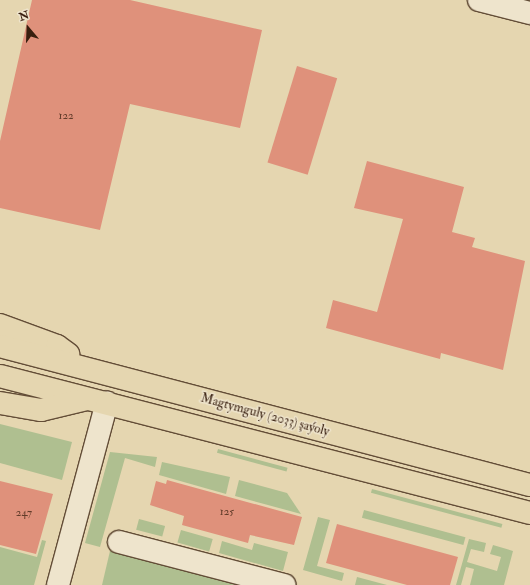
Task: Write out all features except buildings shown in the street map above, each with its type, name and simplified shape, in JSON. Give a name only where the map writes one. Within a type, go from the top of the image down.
[{"type":"main road","points":[[0,325],[57,346],[87,367]]},
{"type":"main road","name":"Magtymguly (2033) şaýoly","points":[[0,346],[87,367],[530,485]]},
{"type":"main road","name":"Magtymguly (2033) şaýoly","points":[[0,376],[99,400],[530,513]]},
{"type":"main road","points":[[0,403],[41,410],[99,400]]},
{"type":"street","points":[[479,0],[530,13]]},
{"type":"street","points":[[58,585],[99,400]]},
{"type":"street","points":[[120,542],[284,585]]},
{"type":"green space","points":[[0,424],[72,442],[62,480],[0,463]]},
{"type":"green space","points":[[218,449],[288,468],[287,471],[217,453]]},
{"type":"green space","points":[[110,452],[157,457],[155,467],[125,458],[100,547],[85,543]]},
{"type":"green space","points":[[162,462],[230,477],[226,494],[159,475]]},
{"type":"green space","points":[[239,480],[287,493],[301,514],[235,496]]},
{"type":"green space","points":[[372,489],[502,524],[501,528],[371,493]]},
{"type":"green space","points":[[364,510],[465,537],[463,545],[362,518]]},
{"type":"green space","points":[[318,517],[330,520],[317,566],[344,573],[342,581],[303,570]]},
{"type":"green space","points":[[139,519],[165,526],[162,537],[136,530]]},
{"type":"green space","points":[[181,530],[213,539],[209,552],[177,542]]},
{"type":"green space","points":[[469,539],[486,543],[484,552],[471,549],[467,562],[497,571],[501,557],[490,554],[493,545],[513,551],[504,585],[470,585],[474,569],[466,567],[461,585],[456,585]]},
{"type":"green space","points":[[42,540],[46,541],[34,585],[0,585],[0,547],[37,557]]},
{"type":"green space","points":[[222,541],[252,550],[254,543],[288,552],[283,571],[219,553]]},
{"type":"green space","points":[[110,551],[239,585],[102,585]]},
{"type":"green space","points":[[357,577],[387,585],[355,585]]}]
